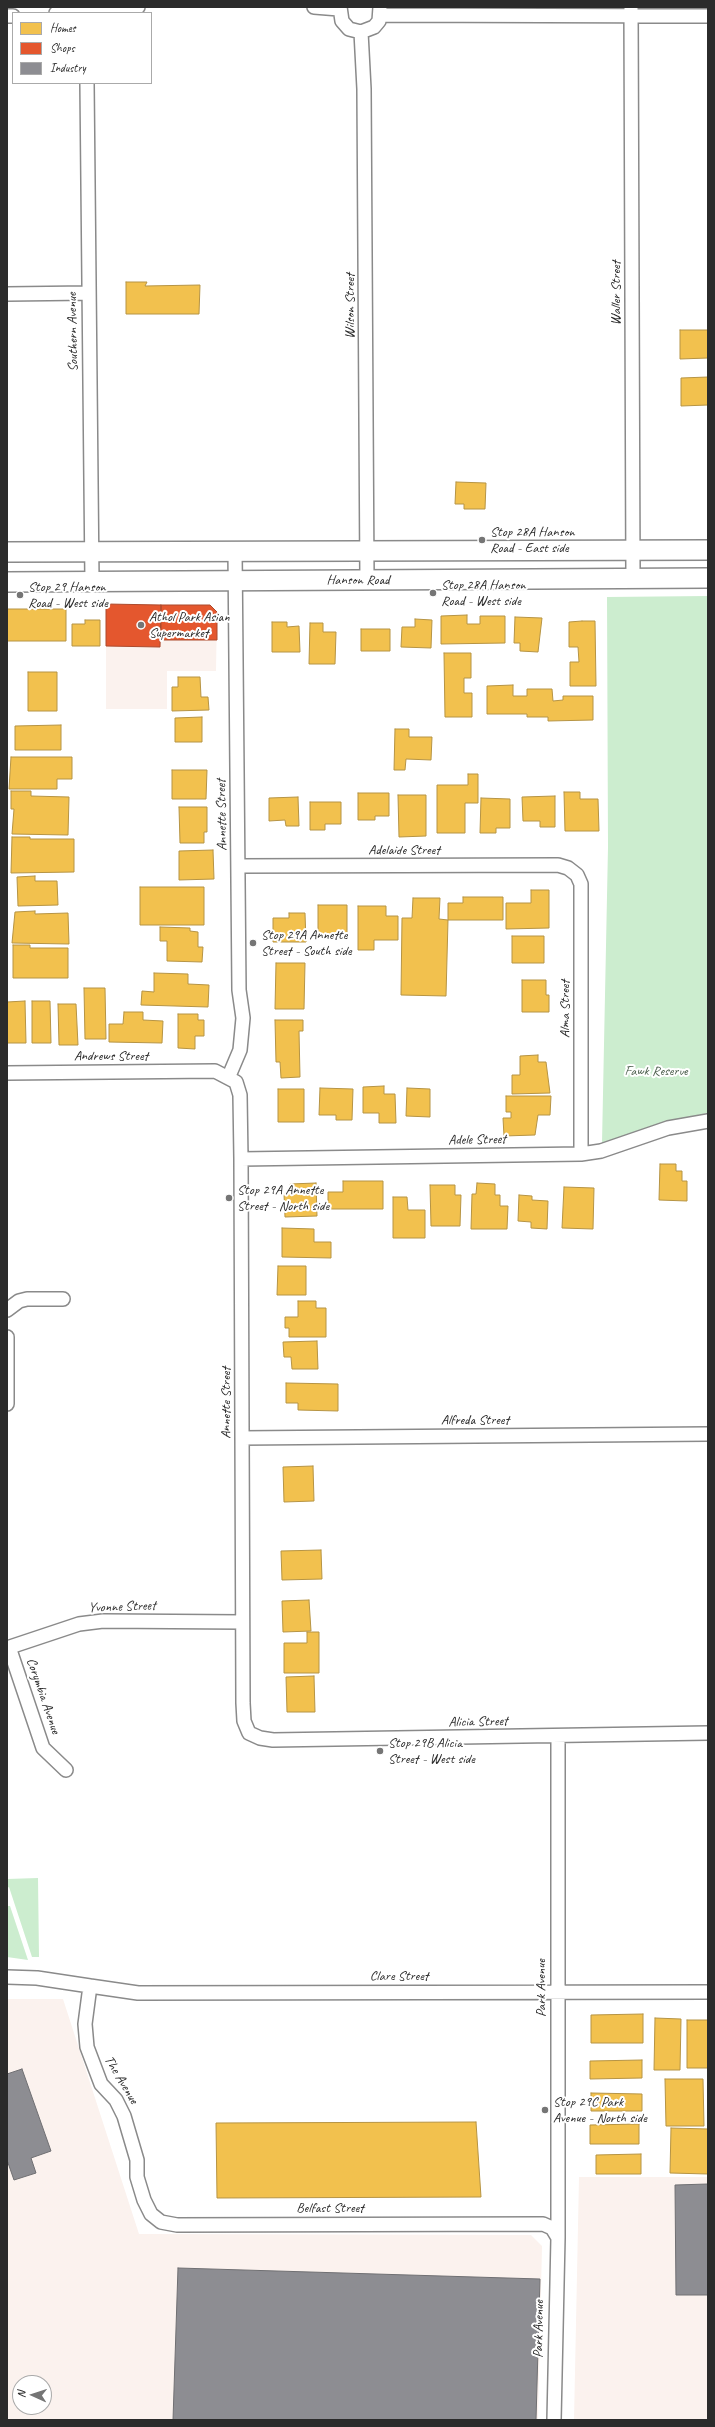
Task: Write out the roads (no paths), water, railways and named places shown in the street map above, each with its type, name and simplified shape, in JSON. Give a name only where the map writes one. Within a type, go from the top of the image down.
[{"type":"main road","name":"Hanson Road","points":[[7,552],[708,550]]},
{"type":"main road","name":"Hanson Road","points":[[7,582],[368,580],[544,577],[632,579],[708,578]]},
{"type":"street","points":[[86,12],[138,7]]},
{"type":"street","points":[[314,7],[340,8],[342,21],[349,28],[361,32],[374,26],[381,11],[631,12],[708,16]]},
{"type":"street","name":"Waller Street","points":[[631,12],[632,579]]},
{"type":"street","name":"Wilson Street","points":[[361,32],[364,89],[368,580]]},
{"type":"street","name":"Southern Avenue","points":[[86,84],[92,581]]},
{"type":"street","points":[[7,294],[89,293]]},
{"type":"street","name":"Annette Street","points":[[235,551],[239,990],[243,1018],[240,1050],[229,1076],[236,1082],[240,1095],[242,1622],[244,1721],[249,1732]]},
{"type":"street","name":"Adelaide Street","points":[[239,866],[558,865],[568,868]]},
{"type":"street","name":"Alma Street","points":[[568,868],[577,875],[580,884],[582,1154]]},
{"type":"street","name":"Andrews Street","points":[[7,1072],[215,1071],[229,1076]]},
{"type":"street","name":"Adele Street","points":[[241,1159],[582,1154],[600,1151],[668,1128],[708,1122]]},
{"type":"street","points":[[7,1310],[23,1300],[63,1299]]},
{"type":"street","points":[[7,1337],[7,1404]]},
{"type":"street","name":"Alfreda Street","points":[[242,1438],[708,1434]]},
{"type":"street","name":"Yvonne Street","points":[[8,1648],[79,1624],[103,1622],[242,1622]]},
{"type":"street","name":"Corymbia Avenue","points":[[8,1648],[43,1748],[66,1770]]},
{"type":"street","name":"Alicia Street","points":[[249,1732],[260,1738],[273,1740],[558,1737],[708,1733]]},
{"type":"street","name":"Park Avenue","points":[[554,2420],[558,1737]]},
{"type":"street","points":[[7,1977],[37,1978],[90,1986]]},
{"type":"street","name":"Clare Street","points":[[90,1986],[138,1993],[708,1992]]},
{"type":"street","name":"The Avenue","points":[[90,1986],[85,2024],[86,2047],[101,2084],[116,2100],[124,2116],[137,2160],[137,2177]]},
{"type":"street","name":"Belfast Street","points":[[137,2177],[144,2200],[151,2214],[161,2222],[177,2225],[514,2223],[546,2224],[555,2233]]},
{"type":"place","name":"Stop 28A Hanson Road - East side","points":[[482,540]]},
{"type":"place","name":"Stop 28A Hanson Road - West side","points":[[433,593]]},
{"type":"place","name":"Stop 29 Hanson Road - West side","points":[[20,595]]},
{"type":"place","name":"Athol Park Asian Supermarket","points":[[141,625]]},
{"type":"place","name":"Stop 29A Annette Street - South side","points":[[253,943]]},
{"type":"place","name":"Stop 29A Annette Street - North side","points":[[229,1198]]},
{"type":"place","name":"Stop 29B Alicia Street - West side","points":[[380,1751]]},
{"type":"place","name":"Stop 29C Park Avenue - North side","points":[[545,2110]]},
{"type":"park label","name":"Fawk Reserve","points":[[656,1071]]}]
